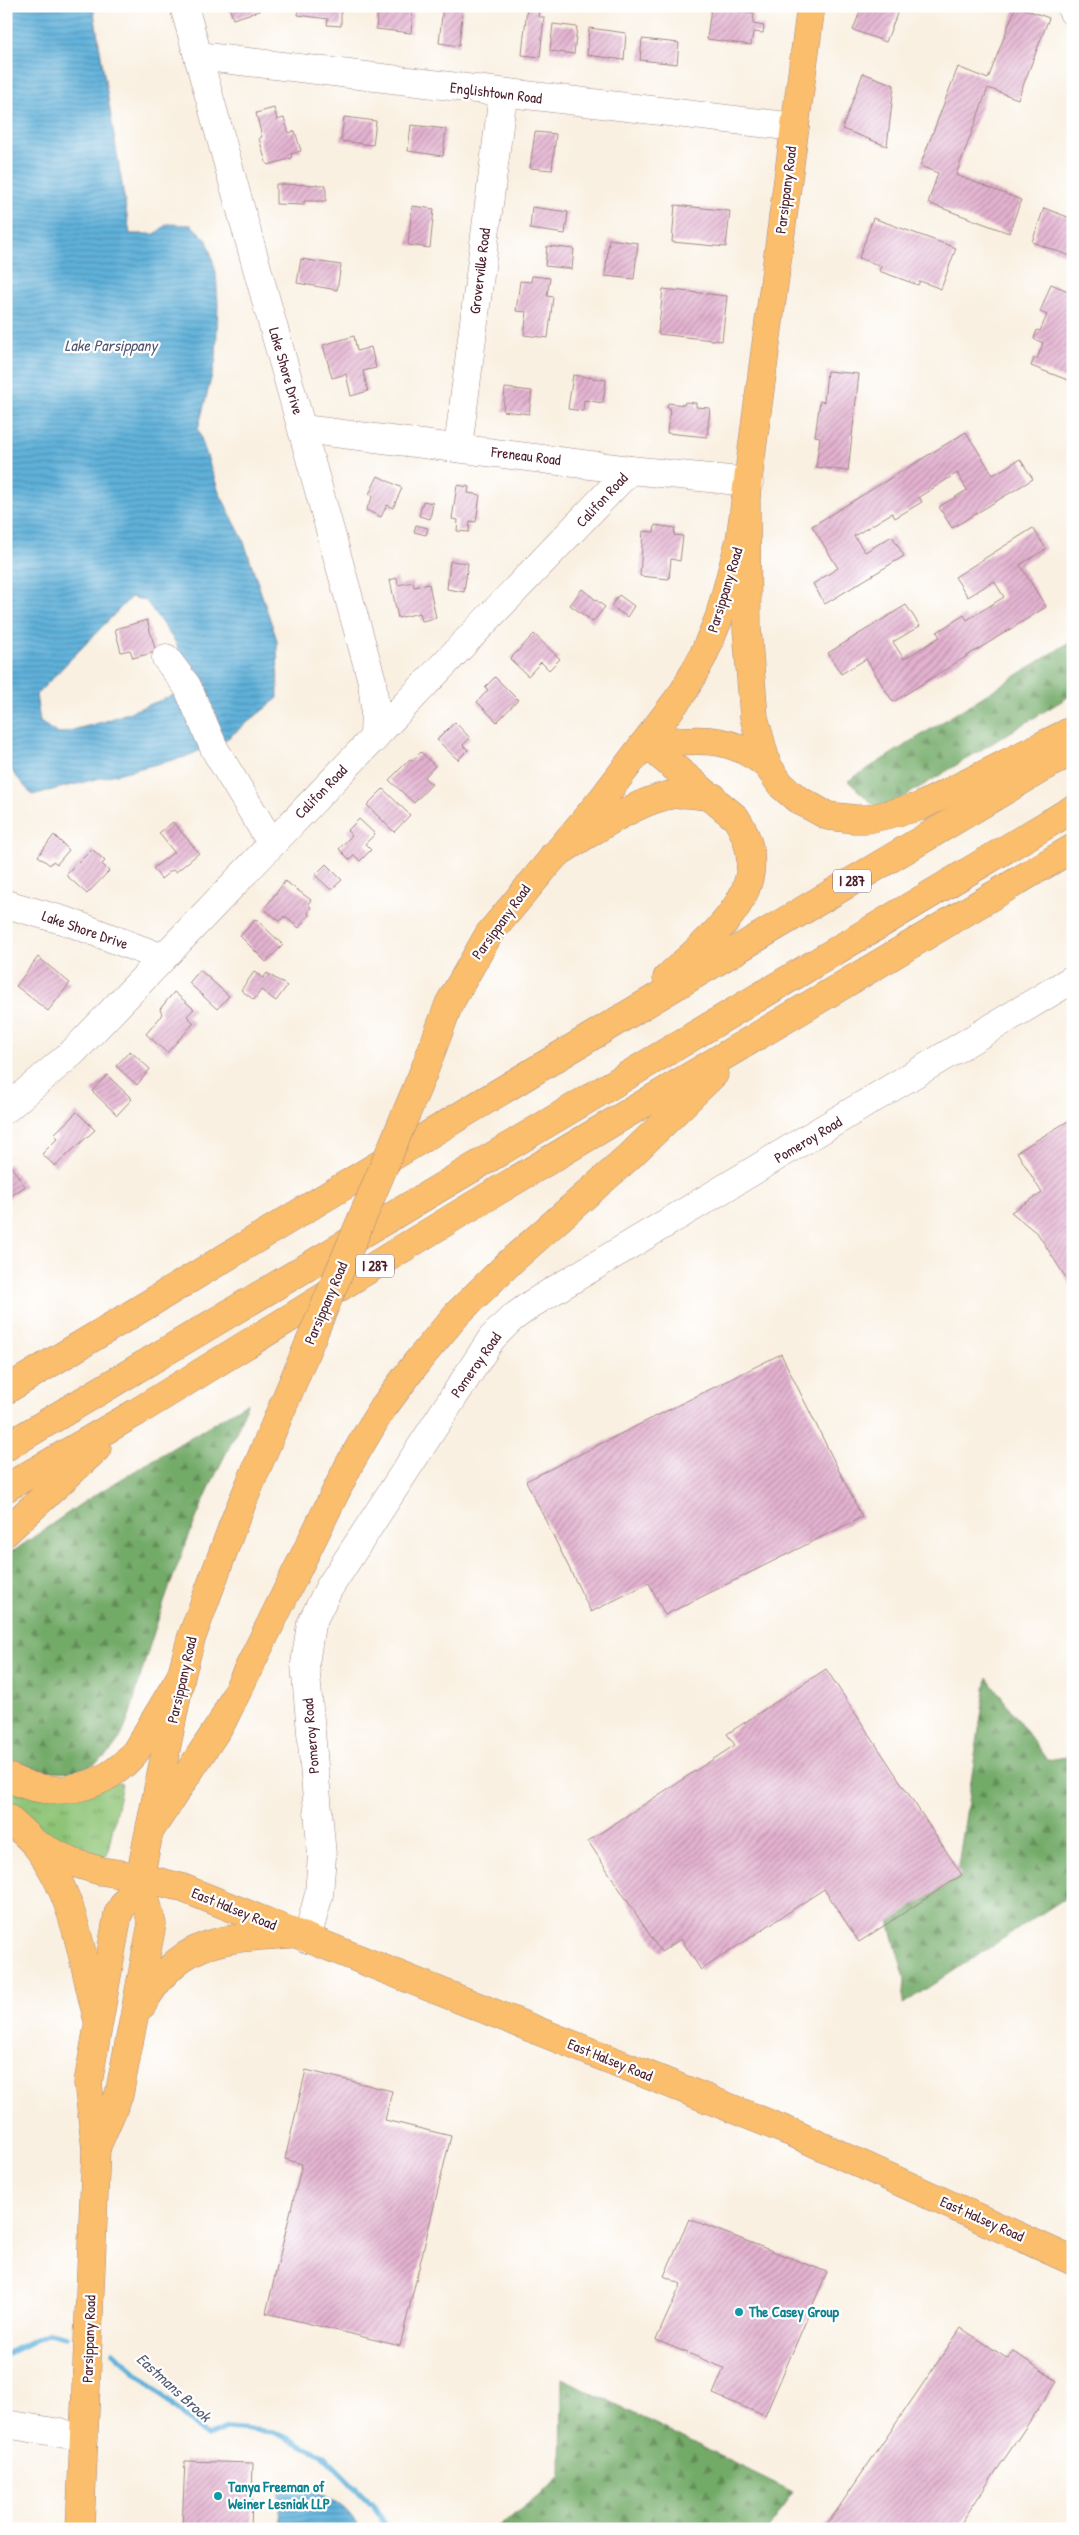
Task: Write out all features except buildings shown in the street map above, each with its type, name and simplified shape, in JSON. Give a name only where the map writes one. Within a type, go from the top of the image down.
[{"type":"main road","name":"Parsippany Road","points":[[80,2529],[96,2150],[88,2083],[118,1914],[140,1877],[181,1676],[191,1639],[236,1517],[424,1071],[449,1004],[474,957],[489,934],[603,798],[684,691],[703,656],[719,618],[732,575],[748,489],[811,6]]},
{"type":"main road","points":[[748,489],[747,629],[754,717],[768,765],[775,777],[791,795],[816,811],[842,818],[868,819],[919,807],[1073,730]]},
{"type":"main road","points":[[645,743],[719,741],[752,752],[768,765]]},
{"type":"main road","points":[[632,1012],[730,918],[745,895],[752,869],[749,843],[736,818],[713,797],[645,743]]},
{"type":"main road","name":"I 287","points":[[6,1390],[632,1012],[1073,750]]},
{"type":"main road","points":[[553,856],[624,813],[664,797],[690,794],[713,797]]},
{"type":"main road","points":[[6,1447],[1073,809]]},
{"type":"main road","name":"I 287","points":[[6,1488],[137,1412],[457,1215],[1073,848]]},
{"type":"main road","points":[[151,1830],[222,1722],[350,1463],[380,1412],[417,1362],[457,1314],[508,1263],[629,1157],[744,1044]]},
{"type":"main road","points":[[6,1532],[137,1412]]},
{"type":"main road","points":[[6,1776],[41,1788],[61,1790],[94,1784],[109,1776],[127,1762],[136,1751],[181,1676]]},
{"type":"main road","points":[[6,1817],[34,1843],[57,1878],[69,1905],[98,2021]]},
{"type":"main road","name":"East Halsey Road","points":[[34,1843],[74,1863],[180,1887],[795,2134],[1073,2261]]},
{"type":"main road","name":"Parsippany Road","points":[[96,2150],[119,2094],[152,1924],[140,1877]]},
{"type":"main road","points":[[133,2021],[162,1974],[185,1954],[206,1945],[236,1938],[302,1936]]},
{"type":"street","name":"Lake Shore Drive","points":[[184,6],[372,682],[375,708],[374,739]]},
{"type":"street","points":[[1070,6],[1073,12]]},
{"type":"street","name":"Englishtown Road","points":[[198,56],[503,94],[795,127]]},
{"type":"street","name":"Groverville Road","points":[[458,448],[503,94]]},
{"type":"street","name":"Freneau Road","points":[[303,429],[630,470],[748,489]]},
{"type":"street","name":"Califon Road","points":[[6,1109],[73,1052],[630,470]]},
{"type":"street","points":[[166,658],[187,686],[216,750],[272,844]]},
{"type":"street","name":"Lake Shore Drive","points":[[6,904],[69,922],[163,958]]},
{"type":"street","name":"Pomeroy Road","points":[[302,1936],[319,1894],[322,1856],[305,1664],[311,1624],[329,1588],[492,1338],[511,1319],[533,1303],[1073,979]]},
{"type":"street","points":[[6,2424],[84,2437]]},
{"type":"green space","points":[[1073,640],[1073,694],[894,803],[878,809],[848,781]]},
{"type":"green space","points":[[247,1403],[239,1426],[207,1493],[179,1561],[154,1631],[129,1716],[117,1743],[111,1751],[88,1767],[60,1772],[31,1768],[6,1755],[6,1553],[15,1550],[85,1501]]},
{"type":"green space","points":[[987,1677],[1047,1760],[1073,1756],[1073,1893],[903,2004],[905,1979],[889,1921],[956,1879]]},
{"type":"green space","points":[[122,1783],[107,1855],[103,1858],[57,1841],[6,1798],[6,1784]]},
{"type":"green space","points":[[562,2378],[793,2492],[768,2529],[496,2529],[561,2477]]},
{"type":"water","name":"Lake Parsippany","points":[[6,6],[93,6],[130,234],[155,234],[167,224],[191,225],[207,240],[216,272],[218,304],[216,359],[198,429],[219,492],[243,539],[277,640],[278,698],[228,738],[185,757],[32,795],[6,764]],"holes":[[[131,597],[146,601],[176,643],[193,688],[106,721],[58,734],[40,722],[36,695]]]},
{"type":"water","points":[[278,2486],[314,2492],[325,2496],[344,2508],[360,2529],[280,2529]]},
{"type":"waterway","name":"Eastmans Brook","points":[[6,2354],[49,2333],[66,2337]]},
{"type":"waterway","name":"Eastmans Brook","points":[[113,2352],[207,2436],[227,2428],[274,2432],[323,2455],[374,2507],[388,2529]]},
{"type":"place","name":"The Casey Group","points":[[739,2312]]},
{"type":"place","name":"Tanya Freeman of Weiner Lesniak LLP","points":[[218,2496]]}]
